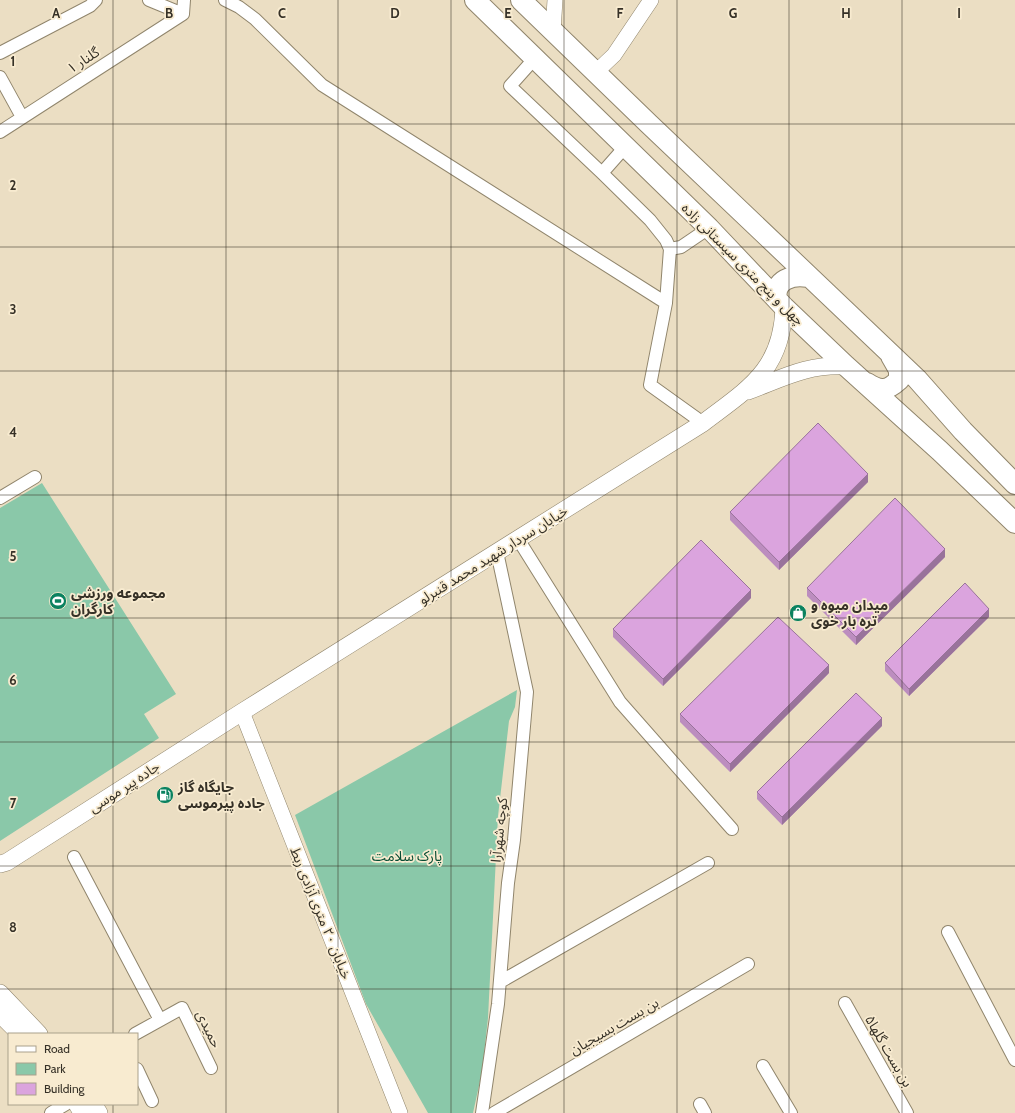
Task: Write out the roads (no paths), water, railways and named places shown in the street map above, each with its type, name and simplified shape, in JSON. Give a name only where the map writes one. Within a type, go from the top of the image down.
[{"type":"highway","name":"چهل و پنج متری سیستانی زاده","points":[[475,0],[708,228],[781,303],[846,366],[940,451],[1015,523]]},
{"type":"highway","points":[[521,0],[808,277],[917,379],[963,431],[1015,484]]},
{"type":"highway","points":[[781,303],[776,292],[780,285],[792,276],[800,275],[808,277]]},
{"type":"highway","points":[[865,382],[876,389],[884,389],[892,388],[899,380],[899,370],[888,352]]},
{"type":"main road","points":[[741,394],[766,370],[776,351],[784,322],[781,303]]},
{"type":"main road","points":[[741,394],[801,370],[821,366],[846,366]]},
{"type":"main road","name":"خیابان سردار شهید محمد قنبرلو","points":[[242,712],[703,423],[741,394]]},
{"type":"main road","name":"جاده پیر موسی","points":[[2,866],[242,712]]},
{"type":"main road","points":[[0,993],[38,1033]]},
{"type":"main road","points":[[0,1014],[19,1033]]},
{"type":"street","points":[[0,52],[90,6],[96,0]]},
{"type":"street","points":[[149,0],[183,14],[184,0]]},
{"type":"street","points":[[225,0],[239,7],[255,19],[322,85],[666,303]]},
{"type":"street","points":[[553,31],[555,0]]},
{"type":"street","points":[[596,72],[614,55],[651,0]]},
{"type":"street","name":"۱ گلنار","points":[[0,132],[183,14]]},
{"type":"street","points":[[535,58],[510,86],[650,220],[666,240],[670,249],[666,303],[650,385],[703,423]]},
{"type":"street","points":[[0,77],[22,117]]},
{"type":"street","points":[[602,173],[625,147]]},
{"type":"street","points":[[670,249],[681,247],[708,228]]},
{"type":"street","points":[[0,498],[35,477]]},
{"type":"street","points":[[518,539],[620,702],[732,829]]},
{"type":"street","name":"کوچه شهرآرا","points":[[482,1113],[498,1004],[508,883],[514,840],[527,692],[497,552]]},
{"type":"street","name":"خیابان ۲۰ متری آزادی ربط","points":[[242,712],[400,1113]]},
{"type":"street","points":[[74,856],[160,1020]]},
{"type":"street","points":[[500,982],[708,864]]},
{"type":"street","points":[[948,932],[1015,1060]]},
{"type":"street","name":"بن بست بسیجیان","points":[[494,1113],[748,964]]},
{"type":"street","name":"بن بست گلها۵","points":[[845,1003],[907,1113]]},
{"type":"street","name":"حمیدی","points":[[137,1033],[182,1008],[211,1068]]},
{"type":"street","points":[[763,1066],[791,1113]]},
{"type":"street","points":[[138,1071],[152,1101]]},
{"type":"street","points":[[51,1113],[64,1105]]},
{"type":"place","name":"مجموعه ورزشی کارگران","points":[[58,601]]},
{"type":"place","name":"میدان میوه و تره بار خوی","points":[[798,613]]},
{"type":"place","name":"جایگاه گاز جاده پیرموسی","points":[[165,795]]},
{"type":"park label","name":"پارک سلامت","points":[[407,856]]}]
